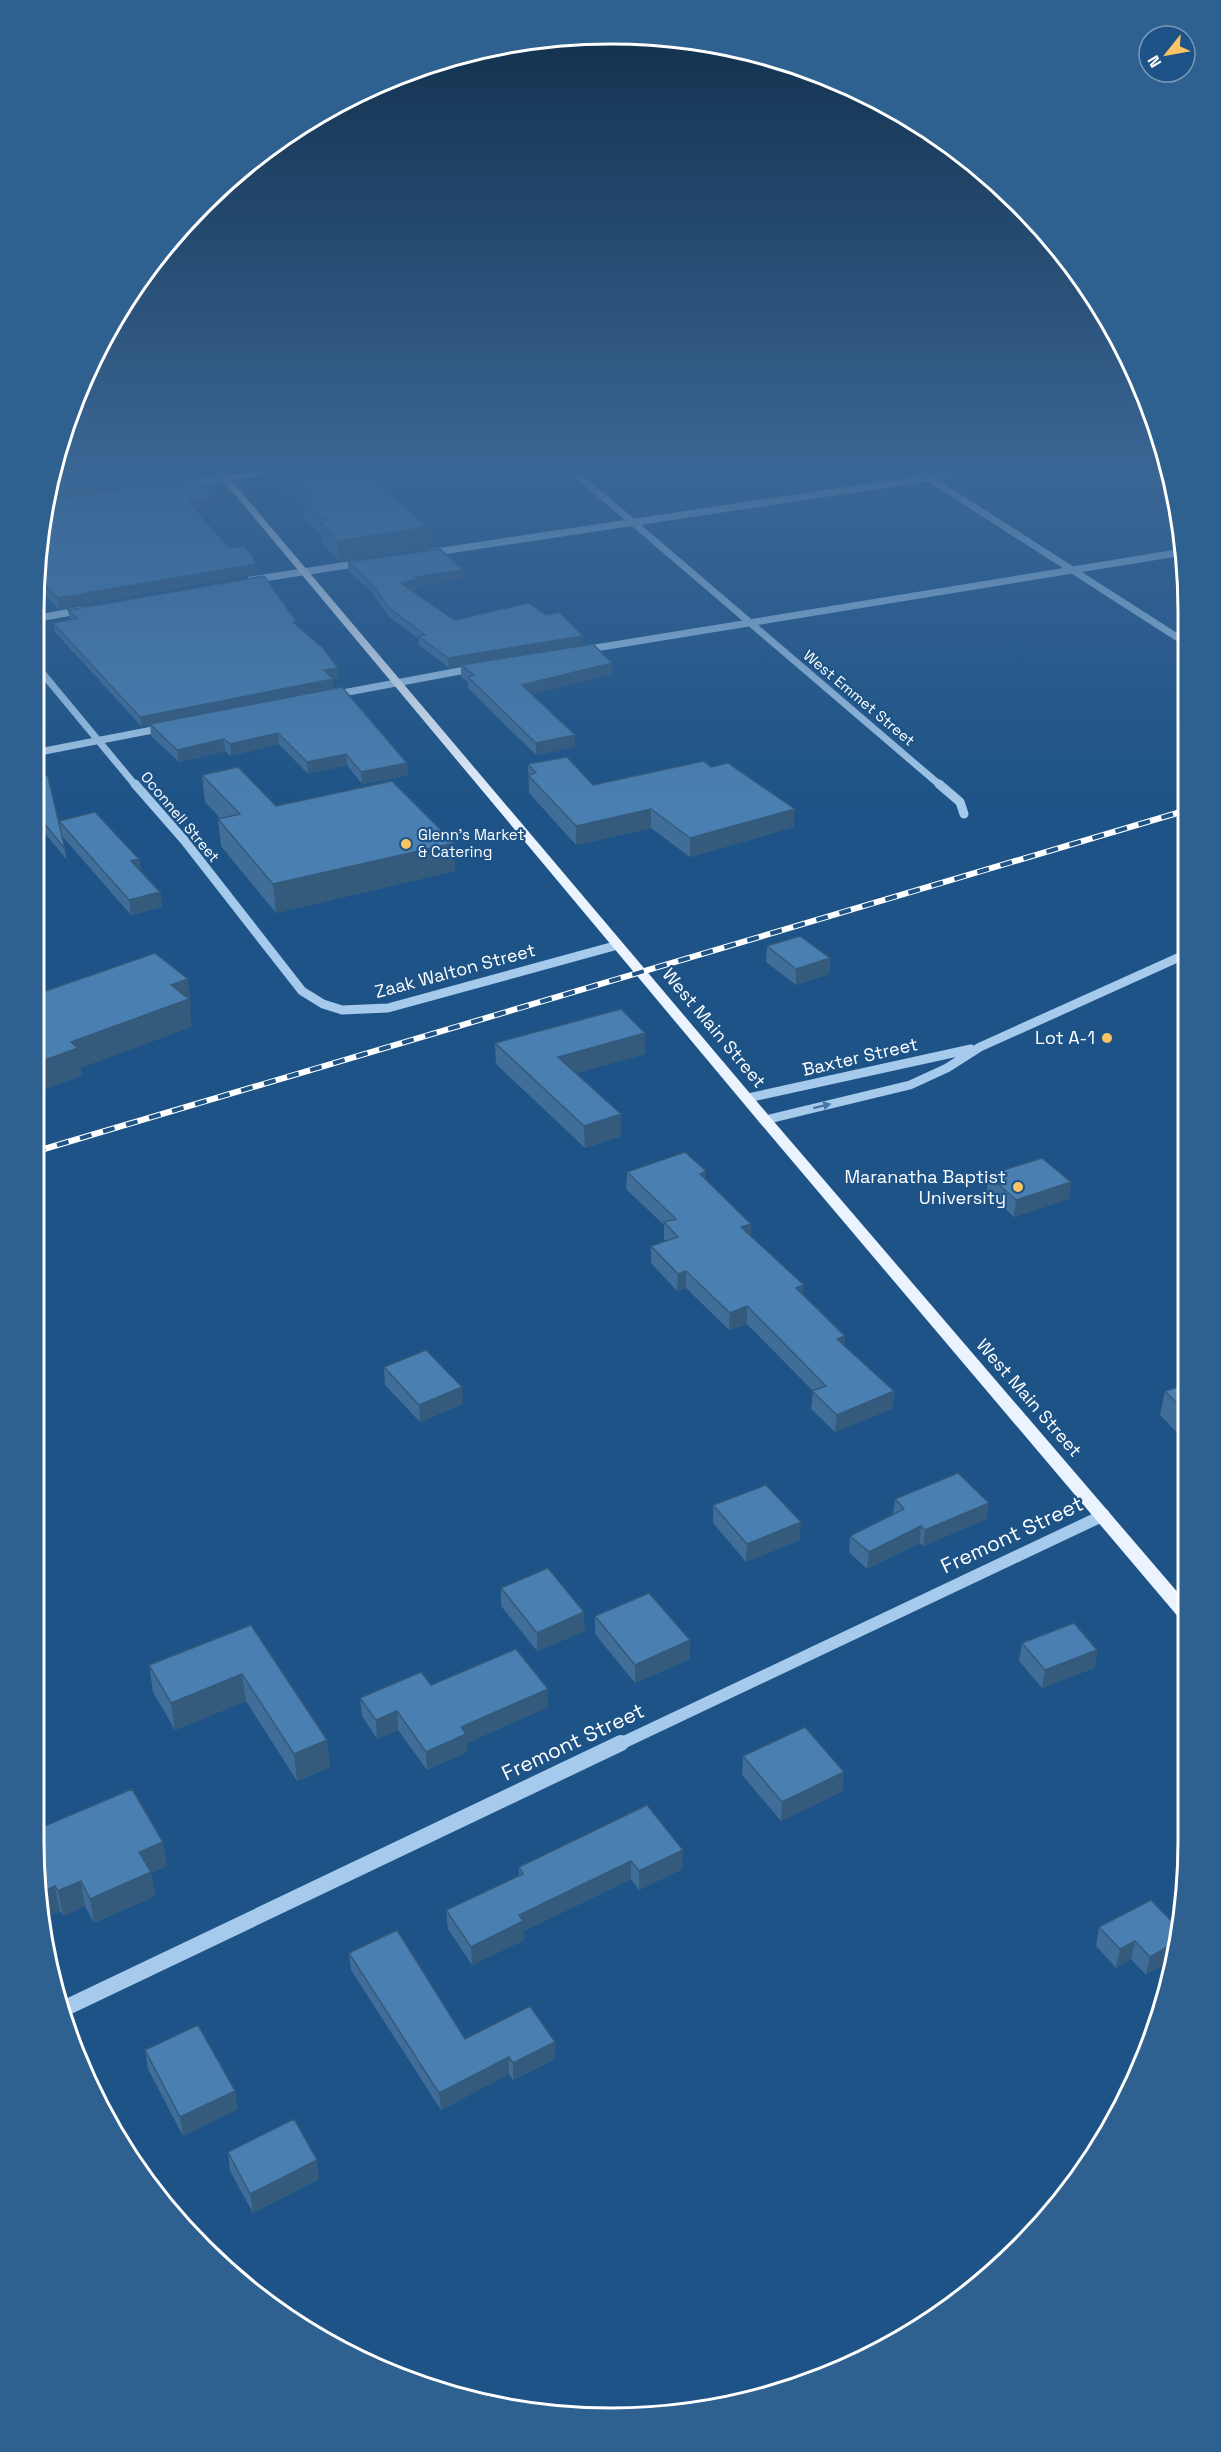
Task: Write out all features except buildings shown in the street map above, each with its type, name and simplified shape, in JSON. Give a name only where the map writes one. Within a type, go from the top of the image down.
[{"type":"main road","name":"West Main Street","points":[[311,580],[765,1120],[1178,1604]]},
{"type":"street","name":"West Emmet Street","points":[[701,580],[960,802],[964,814]]},
{"type":"street","points":[[574,651],[1013,580]]},
{"type":"street","points":[[1086,580],[1178,638]]},
{"type":"street","points":[[44,617],[93,608]]},
{"type":"street","points":[[326,696],[482,667]]},
{"type":"street","name":"Oconnell Street","points":[[44,675],[97,741],[184,840],[302,992]]},
{"type":"street","points":[[44,751],[177,725]]},
{"type":"street","name":"Zaak Walton Street","points":[[302,992],[328,1008],[354,1012],[388,1008],[618,945]]},
{"type":"street","name":"Baxter Street","points":[[765,1120],[910,1085],[947,1068],[980,1047],[1178,958]]},
{"type":"street","name":"Baxter Street","points":[[748,1098],[980,1047]]},
{"type":"street","name":"Fremont Street","points":[[69,2006],[1104,1515]]},
{"type":"railway","points":[[44,1149],[1178,813]]},
{"type":"place","name":"Glenn's Market & Catering","points":[[406,844]]},
{"type":"place","name":"Lot A-1","points":[[1107,1038]]},
{"type":"place","name":"Maranatha Baptist University","points":[[1018,1187]]}]
